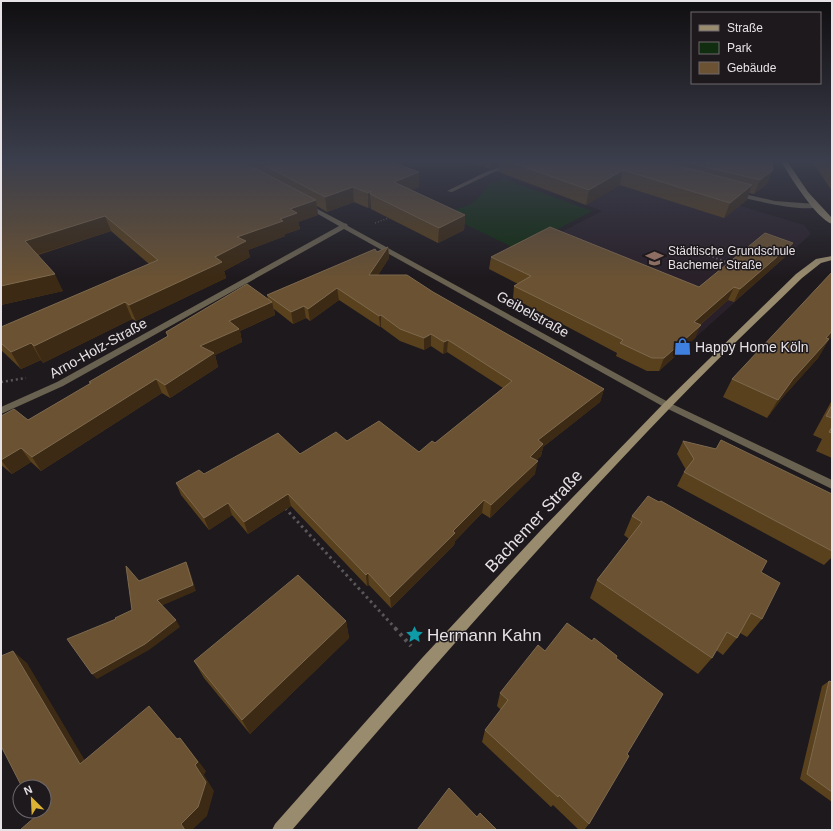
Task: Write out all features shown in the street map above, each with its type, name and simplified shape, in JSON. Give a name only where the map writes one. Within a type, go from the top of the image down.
[{"type":"street","name":"Geibelstraße","points":[[298,200],[667,405],[832,484]]},
{"type":"street","points":[[758,200],[792,206],[816,206]]},
{"type":"street","points":[[811,200],[832,222]]},
{"type":"street","name":"Arno-Holz-Straße","points":[[1,411],[60,384],[344,225]]},
{"type":"street","name":"Bachemer Straße","points":[[281,830],[426,663],[667,405],[799,276],[819,261],[832,258]]},
{"type":"path","points":[[355,231],[398,215]]},
{"type":"path","points":[[705,254],[735,265]]},
{"type":"path","points":[[280,503],[426,663]]},
{"type":"shaded area","name":"Städtische Grundschule Bachemer Straße","points":[[595,200],[720,200],[804,225],[811,234],[695,338],[642,314],[548,239],[602,211],[586,205]]},
{"type":"green space","points":[[476,200],[561,200],[592,211],[518,250],[444,214],[469,205]]},
{"type":"building","points":[[1,200],[316,200],[290,209],[297,213],[280,219],[283,221],[237,237],[246,241],[215,257],[222,262],[129,305],[125,302],[34,346],[31,343],[11,352],[1,343],[1,327],[158,260],[105,216],[25,241],[55,274],[1,286]]},
{"type":"building","points":[[382,200],[432,200],[465,215],[439,228]]},
{"type":"building","points":[[720,200],[734,200],[730,203]]},
{"type":"building","points":[[550,227],[699,287],[765,233],[793,243],[740,289],[734,287],[694,322],[701,325],[664,358],[652,358],[620,343],[623,340],[514,286],[531,276],[491,257]]},
{"type":"building","points":[[388,247],[369,275],[407,275],[433,292],[604,389],[538,440],[543,444],[530,457],[538,461],[491,505],[484,500],[453,531],[455,533],[390,597],[368,573],[366,575],[288,494],[244,522],[228,503],[204,518],[176,483],[199,470],[204,474],[278,433],[300,454],[336,432],[347,441],[379,421],[419,452],[432,441],[435,443],[512,381],[448,340],[444,342],[431,334],[424,338],[400,329],[381,315],[379,316],[337,288],[308,309],[304,306],[291,312],[267,295],[375,249],[377,252]]},
{"type":"building","points":[[832,272],[832,331],[826,338],[829,339],[793,379],[778,400],[732,379]]},
{"type":"building","points":[[247,284],[272,302],[229,321],[239,329],[200,346],[214,353],[165,385],[156,379],[32,457],[21,448],[1,460],[1,416],[14,409],[28,420],[91,383],[89,382],[168,336],[166,332]]},
{"type":"building","points":[[832,405],[832,418],[826,416]]},
{"type":"building","points":[[721,440],[832,494],[832,551],[684,472],[694,459],[683,441],[716,449]]},
{"type":"building","points":[[648,496],[659,502],[661,501],[767,561],[761,572],[780,583],[762,619],[751,613],[737,638],[727,632],[712,658],[597,580],[642,522],[632,516]]},
{"type":"building","points":[[186,562],[193,585],[157,600],[176,620],[145,644],[92,674],[67,639],[116,619],[115,618],[132,610],[126,566],[139,581]]},
{"type":"building","points":[[298,575],[346,621],[242,720],[194,661]]},
{"type":"building","points":[[567,623],[592,641],[594,638],[617,656],[616,658],[663,694],[627,754],[629,756],[589,824],[559,795],[558,797],[485,730],[508,700],[500,693],[538,645],[545,651]]},
{"type":"building","points":[[13,651],[80,764],[149,706],[177,739],[180,738],[198,762],[195,765],[206,782],[198,807],[181,824],[185,830],[20,830],[33,819],[52,819],[52,779],[18,779],[1,746],[1,656]]},
{"type":"building","points":[[829,681],[832,682],[832,792],[807,774]]},
{"type":"building","points":[[449,788],[477,817],[480,813],[497,830],[417,830]]},
{"type":"place","name":"Städtische Grundschule Bachemer Straße","points":[[655,258]]},
{"type":"place","name":"Happy Home Köln","points":[[682,347]]},
{"type":"place","name":"Hermann Kahn","points":[[414,635]]}]
